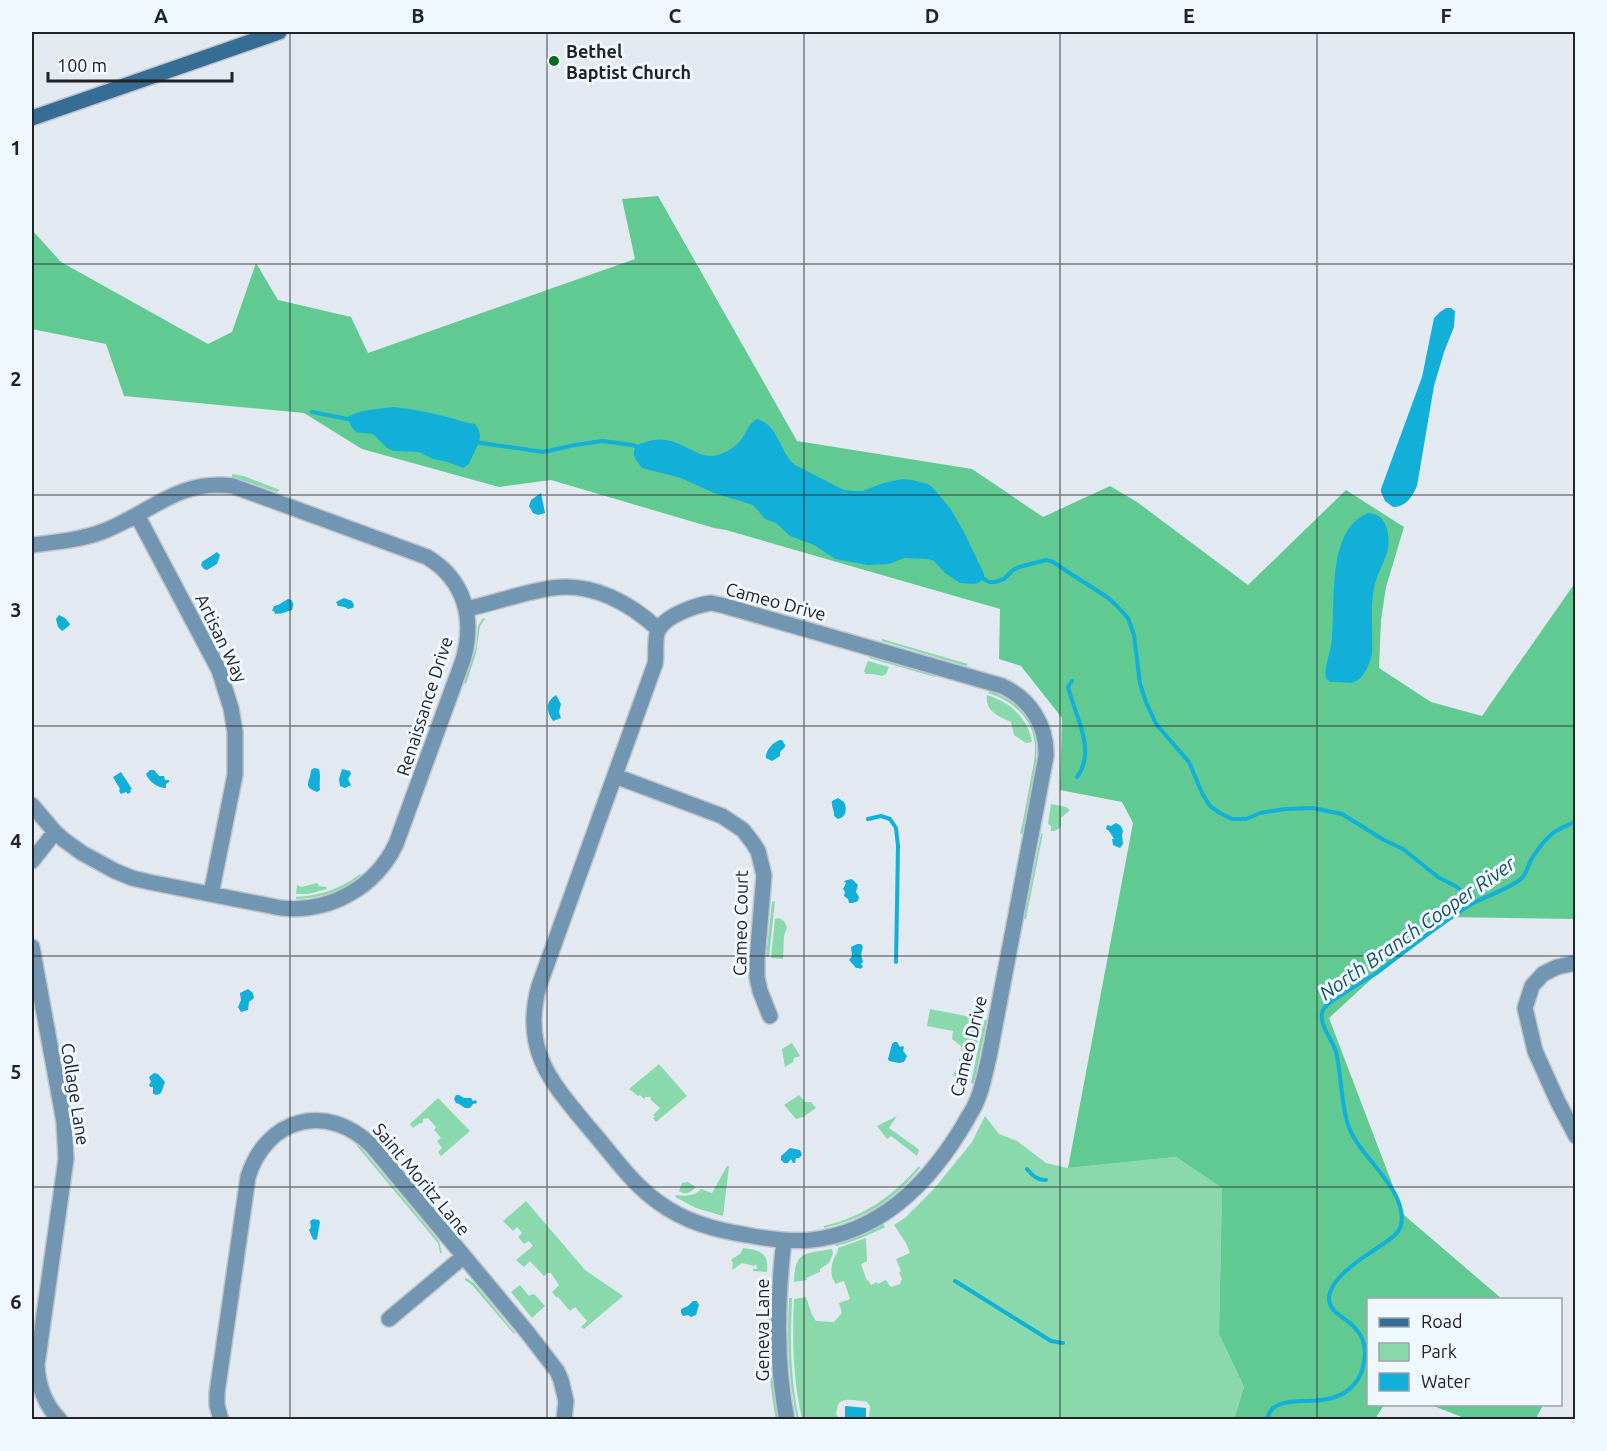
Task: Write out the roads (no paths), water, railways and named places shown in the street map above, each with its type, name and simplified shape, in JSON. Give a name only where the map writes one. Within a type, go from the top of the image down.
[{"type":"main road","points":[[32,118],[279,32]]},
{"type":"street","name":"Renaissance Drive","points":[[32,545],[88,536],[112,528],[175,494],[189,489],[215,484],[233,486],[427,557],[447,573],[462,595],[466,609],[468,634],[463,660],[393,852],[368,883],[325,905],[303,909],[275,907],[132,878],[115,872],[82,854],[55,832],[32,805]]},
{"type":"street","name":"Artisan Way","points":[[137,515],[219,670],[231,708],[235,732],[235,775],[211,894]]},
{"type":"street","points":[[466,609],[551,588],[578,588],[598,592],[623,604],[658,629]]},
{"type":"street","name":"Cameo Drive","points":[[705,604],[719,604],[982,679],[1009,689],[1024,701],[1038,718],[1046,741],[1046,756],[997,1018],[985,1075],[972,1112],[953,1142],[904,1200],[889,1211],[852,1230],[833,1236],[811,1240],[784,1240],[726,1232],[703,1226],[675,1213],[657,1202],[630,1176],[552,1081],[542,1063],[534,1027],[537,995],[655,664],[658,629],[672,617],[689,608],[705,604]]},
{"type":"street","name":"Cameo Court","points":[[615,776],[722,816],[743,830],[753,843],[758,851],[764,875],[757,977],[770,1016]]},
{"type":"street","points":[[32,861],[55,832]]},
{"type":"street","name":"Collage Lane","points":[[32,947],[64,1122],[66,1147],[64,1180],[38,1308],[38,1374],[43,1397],[60,1419]]},
{"type":"street","points":[[1575,963],[1557,967],[1543,974],[1532,987],[1525,1008],[1535,1052],[1575,1136]]},
{"type":"street","name":"Saint Moritz Lane","points":[[220,1419],[217,1393],[248,1177],[257,1154],[280,1130],[295,1124],[321,1120],[355,1131],[372,1146],[526,1332],[557,1371],[561,1380],[566,1401],[564,1419]]},
{"type":"street","name":"Geneva Lane","points":[[784,1240],[778,1339],[787,1419]]},
{"type":"street","points":[[389,1319],[463,1257]]},
{"type":"water","points":[[1446,308],[1455,311],[1454,327],[1434,386],[1417,486],[1408,501],[1398,507],[1393,507],[1385,501],[1381,489],[1422,377],[1434,318]]},
{"type":"water","points":[[393,407],[475,424],[480,439],[469,464],[463,468],[419,452],[394,451],[387,448],[373,434],[355,431],[348,419],[349,416],[362,411]]},
{"type":"water","points":[[757,419],[770,427],[795,465],[844,490],[863,491],[883,483],[903,479],[928,484],[950,508],[964,532],[984,574],[984,579],[973,584],[960,583],[945,573],[934,561],[928,559],[904,558],[889,564],[868,565],[835,559],[814,545],[790,536],[776,523],[765,519],[753,505],[714,493],[681,478],[642,468],[634,456],[637,446],[655,440],[676,442],[709,456],[721,454],[738,443]]},
{"type":"water","points":[[541,493],[545,513],[538,515],[533,513],[529,506],[531,500]]},
{"type":"water","points":[[1368,513],[1375,514],[1384,522],[1389,540],[1387,553],[1374,588],[1372,654],[1367,668],[1358,680],[1349,683],[1331,682],[1326,678],[1326,670],[1333,630],[1335,572],[1339,553],[1344,536],[1354,522]]},
{"type":"water","points":[[217,552],[220,555],[217,564],[207,570],[204,569],[202,562]]},
{"type":"water","points":[[344,598],[352,601],[353,608],[338,606],[336,602]]},
{"type":"water","points":[[288,599],[293,602],[292,610],[275,614],[272,611],[274,606]]},
{"type":"water","points":[[59,615],[70,624],[62,631],[56,619]]},
{"type":"water","points":[[556,695],[561,704],[559,712],[561,718],[553,721],[549,714],[548,704]]},
{"type":"water","points":[[780,740],[785,747],[780,752],[780,756],[772,761],[766,758],[770,747]]},
{"type":"water","points":[[319,769],[320,772],[320,790],[317,792],[308,786],[311,770]]},
{"type":"water","points":[[342,769],[350,771],[351,774],[348,779],[351,785],[345,788],[340,786],[339,779]]},
{"type":"water","points":[[154,770],[159,776],[164,776],[165,780],[169,780],[166,788],[157,786],[149,780],[146,774]]},
{"type":"water","points":[[121,772],[132,789],[128,794],[126,792],[121,794],[113,777]]},
{"type":"water","points":[[838,798],[844,802],[846,809],[845,814],[838,819],[834,816],[832,801]]},
{"type":"water","points":[[1116,823],[1123,831],[1123,844],[1120,848],[1113,845],[1112,839],[1114,839],[1106,829],[1107,825],[1111,826]]},
{"type":"water","points":[[851,879],[858,885],[856,892],[859,897],[858,901],[849,903],[844,896],[843,889],[846,883],[844,881]]},
{"type":"water","points":[[857,944],[863,947],[861,964],[863,967],[860,969],[849,960],[852,956],[851,947]]},
{"type":"water","points":[[248,989],[253,993],[254,998],[249,1002],[248,1010],[241,1012],[238,1007],[241,1000],[240,993]]},
{"type":"water","points":[[894,1042],[904,1047],[903,1051],[907,1056],[904,1062],[899,1063],[888,1059]]},
{"type":"water","points":[[154,1073],[165,1082],[161,1093],[157,1095],[153,1094],[153,1087],[149,1085],[151,1082],[149,1077]]},
{"type":"water","points":[[456,1095],[471,1098],[477,1103],[470,1108],[465,1108],[456,1103],[454,1099]]},
{"type":"water","points":[[790,1148],[800,1150],[802,1155],[796,1158],[795,1163],[791,1159],[788,1163],[784,1163],[781,1156]]},
{"type":"water","points":[[313,1219],[320,1222],[315,1240],[309,1230],[310,1221]]},
{"type":"water","points":[[697,1301],[699,1305],[696,1315],[683,1316],[681,1309]]},
{"type":"water","points":[[846,1406],[866,1408],[866,1417],[845,1417]]},
{"type":"waterway","points":[[312,412],[353,420]]},
{"type":"waterway","points":[[475,442],[543,452],[603,441],[639,447]]},
{"type":"waterway","points":[[979,576],[989,582],[995,582],[1004,579],[1019,567],[1046,560],[1053,562],[1117,606],[1128,618],[1134,635],[1140,684],[1156,724],[1189,762],[1202,793],[1210,806],[1220,813],[1232,819],[1246,819],[1260,813],[1285,809],[1313,808],[1342,814],[1403,849],[1438,877],[1457,887],[1475,902]]},
{"type":"waterway","points":[[1072,681],[1068,687],[1085,744],[1083,767],[1077,777]]},
{"type":"waterway","points":[[868,819],[881,816],[890,819],[896,828],[898,846],[896,962]]},
{"type":"waterway","name":"North Branch Cooper River","points":[[1266,1420],[1272,1409],[1280,1404],[1338,1396],[1347,1391],[1359,1377],[1364,1360],[1363,1342],[1354,1327],[1331,1307],[1329,1302],[1331,1289],[1336,1281],[1359,1260],[1394,1236],[1401,1225],[1401,1213],[1392,1189],[1359,1146],[1349,1128],[1336,1052],[1322,1020],[1323,1010],[1332,1001],[1378,972],[1458,913],[1517,882],[1524,876],[1532,858],[1546,840],[1556,831],[1576,821]]},
{"type":"waterway","points":[[1027,1169],[1035,1177],[1046,1180]]},
{"type":"waterway","points":[[955,1281],[1051,1341],[1063,1343]]},
{"type":"place","name":"Bethel Baptist Church","points":[[554,61]]}]
